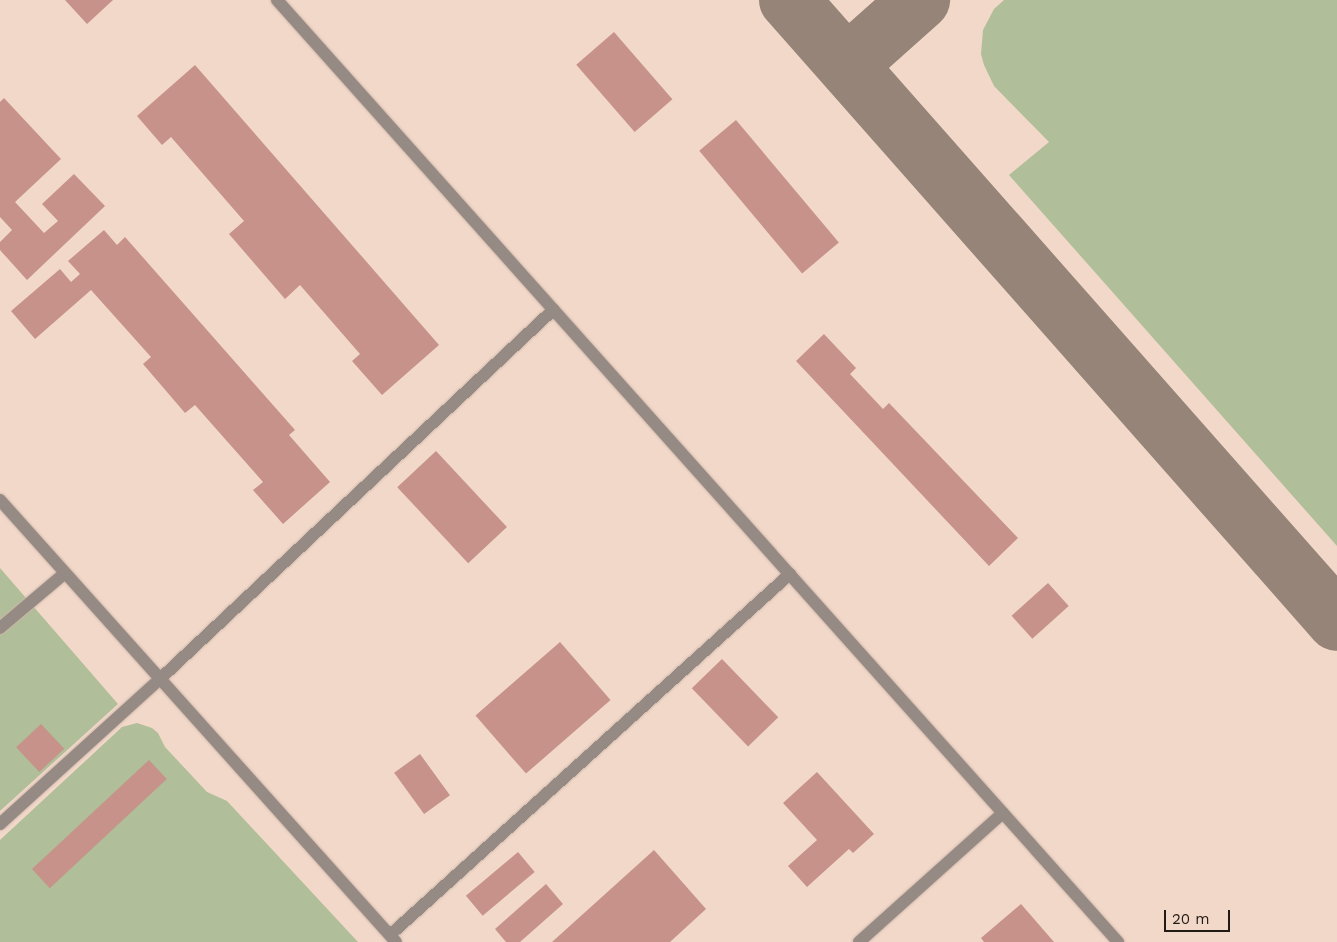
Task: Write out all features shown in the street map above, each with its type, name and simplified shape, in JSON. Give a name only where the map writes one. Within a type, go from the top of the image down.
[{"type":"lane","points":[[277,0],[1118,942]]},
{"type":"lane","points":[[0,824],[160,679],[554,310]]},
{"type":"lane","points":[[0,500],[393,938],[790,574]]},
{"type":"lane","points":[[0,628],[65,573]]},
{"type":"lane","points":[[859,942],[1003,813]]},
{"type":"green space","points":[[1004,0],[1337,0],[1337,546],[1009,175],[1049,142],[994,86],[984,65],[981,54],[983,30],[994,9]]},
{"type":"green space","points":[[0,568],[118,704],[0,811]]},
{"type":"green space","points":[[137,723],[152,728],[158,733],[165,747],[207,792],[227,801],[358,942],[0,942],[0,840],[122,727]]},
{"type":"building","points":[[65,0],[113,0],[87,24]]},
{"type":"building","points":[[614,32],[672,99],[635,132],[576,65]]},
{"type":"building","points":[[195,65],[439,345],[382,395],[352,361],[360,354],[300,285],[285,299],[229,234],[244,221],[171,137],[162,145],[137,116]]},
{"type":"building","points":[[4,98],[61,159],[15,202],[44,233],[58,221],[42,204],[74,174],[105,206],[27,280],[0,250],[0,242],[12,230],[0,217],[0,102]]},
{"type":"building","points":[[736,120],[839,243],[802,273],[699,151]]},
{"type":"building","points":[[104,230],[117,245],[125,237],[295,430],[289,435],[330,482],[283,524],[253,490],[263,482],[195,405],[185,413],[143,364],[151,357],[91,290],[35,339],[11,311],[60,269],[71,282],[80,274],[68,261]]},
{"type":"building","points":[[824,334],[856,368],[850,374],[883,409],[889,403],[1018,538],[989,566],[796,361]]},
{"type":"building","points":[[436,451],[507,527],[468,563],[397,487]]},
{"type":"building","points":[[1048,583],[1069,606],[1032,639],[1012,616]]},
{"type":"building","points":[[560,642],[611,700],[526,774],[475,715]]},
{"type":"building","points":[[722,659],[778,717],[748,746],[692,688]]},
{"type":"building","points":[[41,724],[64,749],[39,772],[16,747]]},
{"type":"building","points":[[420,754],[450,795],[424,814],[394,773]]},
{"type":"building","points":[[149,760],[167,779],[50,888],[32,869]]},
{"type":"building","points":[[817,772],[874,834],[853,853],[849,849],[807,887],[788,866],[817,840],[783,803]]},
{"type":"building","points":[[654,850],[706,909],[670,942],[552,942]]},
{"type":"building","points":[[518,852],[535,872],[483,916],[466,896]]},
{"type":"building","points":[[546,884],[563,904],[520,942],[506,942],[495,929]]},
{"type":"building","points":[[1021,904],[1054,942],[984,942],[981,938]]},
{"type":"taxiway","points":[[789,0],[1337,621]]},
{"type":"taxiway","points":[[847,65],[920,0]]}]
